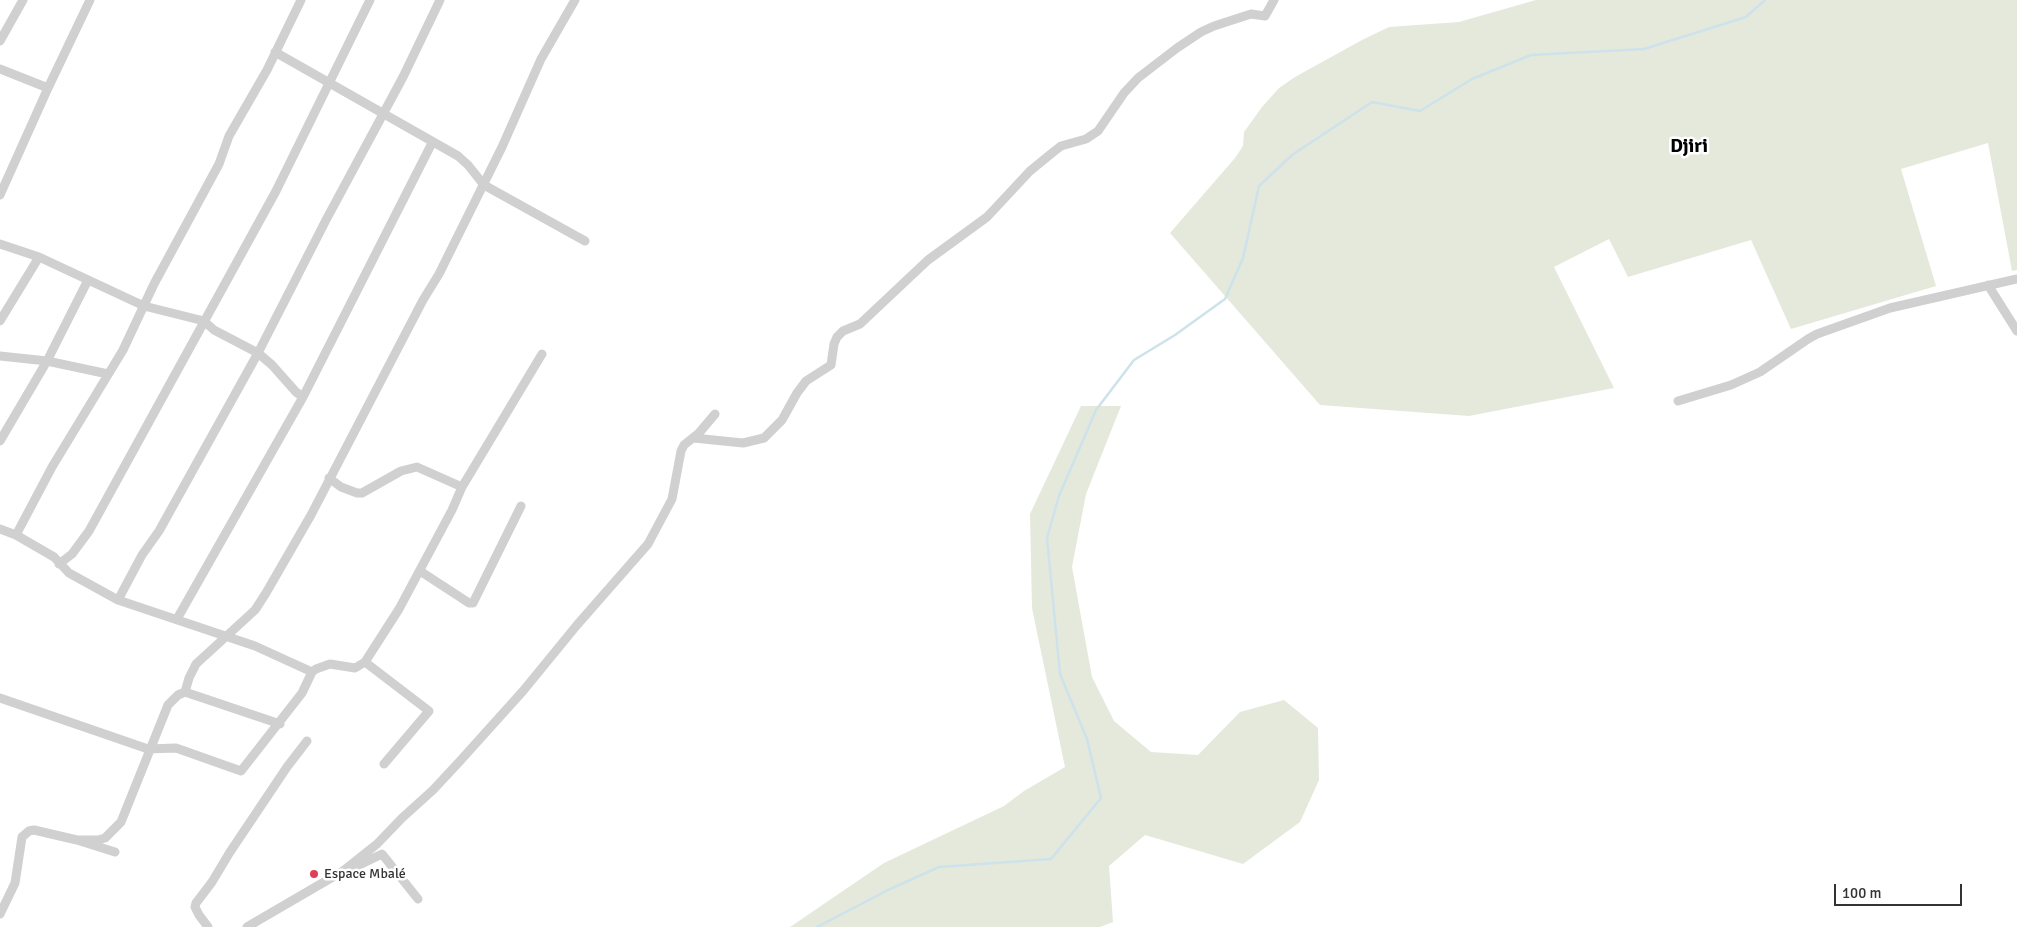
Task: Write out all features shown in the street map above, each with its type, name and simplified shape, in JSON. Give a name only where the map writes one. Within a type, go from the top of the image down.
[{"type":"street","points":[[0,41],[23,0]]},
{"type":"street","points":[[0,195],[90,0]]},
{"type":"street","points":[[16,535],[52,467],[123,350],[154,284],[219,164],[229,136],[301,0]]},
{"type":"street","points":[[59,564],[72,554],[90,531],[276,191],[370,0]]},
{"type":"street","points":[[118,600],[258,353],[326,220],[384,113],[440,0]]},
{"type":"street","points":[[185,692],[196,664],[254,610],[266,593],[311,515],[484,185],[540,59],[575,0]]},
{"type":"street","points":[[694,438],[743,442],[764,438],[782,420],[797,392],[806,381],[831,365],[834,344],[837,337],[843,331],[860,324],[928,260],[987,218],[1030,172],[1052,152],[1061,146],[1086,139],[1098,131],[1124,93],[1177,48],[1214,26],[1251,14],[1266,16],[1274,0]]},
{"type":"street","points":[[275,52],[329,84],[384,113],[432,143],[458,156],[484,185],[585,241]]},
{"type":"street","points":[[0,69],[48,88]]},
{"type":"street","points":[[177,619],[303,397],[432,143]]},
{"type":"street","points":[[0,244],[39,257],[144,306],[204,321],[214,330],[258,353],[303,397]]},
{"type":"street","points":[[0,321],[39,257]]},
{"type":"street","points":[[1678,401],[1730,385],[1760,372],[1817,334],[1890,308],[2017,279]]},
{"type":"street","points":[[0,440],[47,361],[88,280]]},
{"type":"street","points":[[1988,285],[2017,331]]},
{"type":"street","points":[[0,698],[148,749],[176,748],[241,771],[280,724],[302,693],[312,672],[330,664],[351,668],[365,662],[399,609],[462,488],[542,354]]},
{"type":"street","points":[[0,356],[47,361],[108,374]]},
{"type":"street","points":[[343,871],[377,844],[433,790],[523,691],[577,625],[636,559],[648,544],[669,507],[675,488],[681,451],[684,445],[694,438],[715,414]]},
{"type":"street","points":[[329,478],[341,487],[357,493],[401,471],[417,467],[462,488]]},
{"type":"street","points":[[420,571],[469,603],[473,603],[521,506]]},
{"type":"street","points":[[0,529],[16,535],[54,556],[59,564],[69,573],[118,600],[255,646],[312,672]]},
{"type":"street","points":[[365,662],[430,711],[384,764]]},
{"type":"street","points":[[77,840],[106,838],[116,828],[130,800],[148,749],[168,705],[178,694],[185,692],[280,724]]},
{"type":"street","points":[[208,927],[198,915],[195,907],[196,903],[212,882],[267,797],[307,742]]},
{"type":"street","points":[[0,914],[18,876],[22,837],[29,831],[34,830],[77,840],[115,852]]},
{"type":"street","points":[[247,927],[343,871],[382,854],[418,899]]},
{"type":"shaded area","points":[[1536,0],[2017,0],[2017,270],[2012,271],[1988,143],[1901,169],[1936,286],[1791,329],[1751,240],[1628,277],[1609,239],[1554,267],[1614,388],[1469,416],[1320,405],[1170,233],[1235,158],[1243,146],[1244,132],[1262,107],[1279,88],[1295,77],[1389,27],[1459,22]]},
{"type":"shaded area","points":[[1081,406],[1121,406],[1086,494],[1072,567],[1092,677],[1114,721],[1151,752],[1198,755],[1240,712],[1284,700],[1318,728],[1319,780],[1300,822],[1243,864],[1145,835],[1109,866],[1113,922],[1100,927],[790,927],[884,863],[1004,806],[1024,791],[1065,767],[1032,608],[1030,514]]},
{"type":"waterway","points":[[817,927],[888,890],[939,867],[1051,859],[1101,798],[1087,739],[1060,674],[1047,538],[1059,496],[1096,410],[1134,360],[1175,335],[1225,299],[1243,258],[1259,186],[1292,155],[1372,102],[1420,111],[1472,79],[1531,55],[1644,49],[1746,17],[1765,0]]},
{"type":"place","name":"Espace Mbalé","points":[[314,874]]},
{"type":"district","name":"Djiri","points":[[1689,147]]}]
